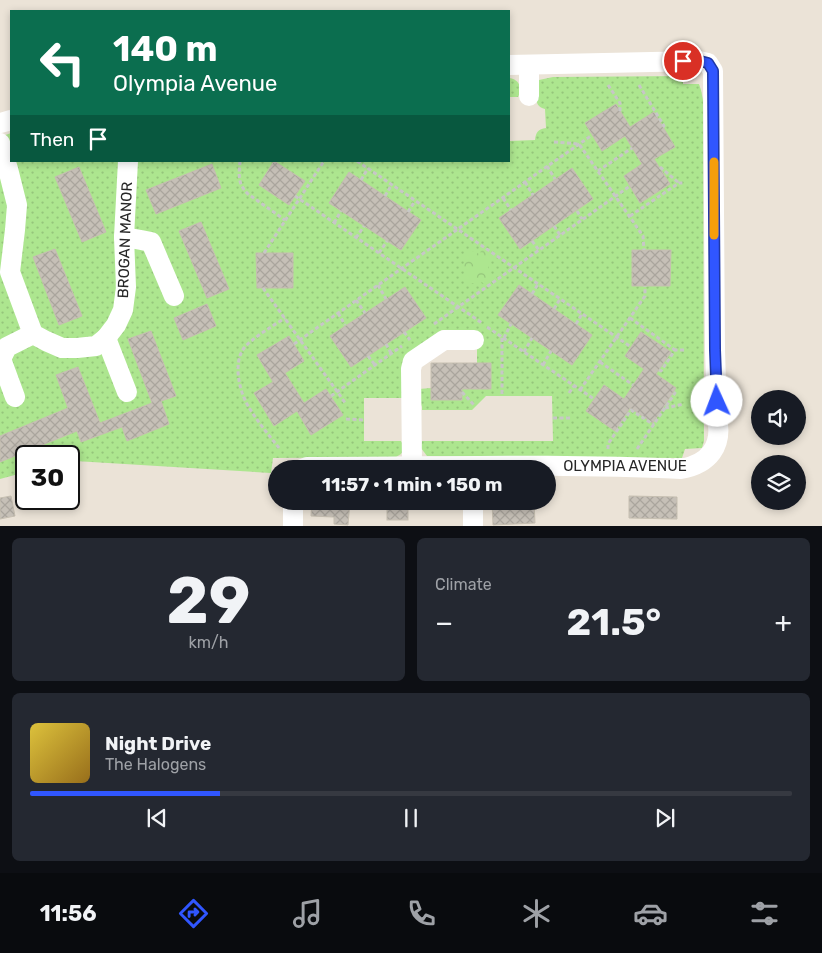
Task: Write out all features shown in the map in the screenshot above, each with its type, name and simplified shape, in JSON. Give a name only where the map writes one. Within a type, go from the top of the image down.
[{"type":"street","name":"OLYMPIA AVENUE","points":[[510,65],[700,61],[708,63],[713,71],[715,350],[719,433],[715,448],[705,459],[692,467],[681,469],[611,466],[556,467]]},
{"type":"street","points":[[529,65],[529,96]]},
{"type":"street","points":[[0,143],[17,205],[8,223],[10,272],[33,334],[46,342],[62,348],[96,346],[106,338],[127,392]]},
{"type":"street","name":"BROGAN MANOR","points":[[106,338],[116,325],[122,310],[126,287],[124,237],[128,162]]},
{"type":"street","points":[[124,237],[151,242],[174,296]]},
{"type":"street","points":[[15,397],[1,359],[7,347],[33,334]]},
{"type":"street","points":[[412,460],[411,369],[413,362],[444,340],[474,340]]},
{"type":"street","points":[[293,510],[293,526]]},
{"type":"street","points":[[473,510],[473,526]]},
{"type":"path","points":[[608,85],[620,103],[620,112]]},
{"type":"path","points":[[639,85],[663,127]]},
{"type":"path","points":[[294,344],[592,135]]},
{"type":"path","points":[[554,142],[579,144]]},
{"type":"path","points":[[579,144],[643,236],[644,250]]},
{"type":"path","points":[[598,171],[632,148]]},
{"type":"path","points":[[240,162],[240,183],[243,189],[286,220]]},
{"type":"path","points":[[264,253],[323,162]]},
{"type":"path","points":[[359,162],[631,347]]},
{"type":"path","points":[[547,166],[556,179]]},
{"type":"path","points":[[660,167],[678,182],[683,183]]},
{"type":"path","points":[[360,180],[368,168]]},
{"type":"path","points":[[525,182],[533,195]]},
{"type":"path","points":[[630,216],[678,182]]},
{"type":"path","points":[[385,196],[392,184]]},
{"type":"path","points":[[434,324],[630,186]]},
{"type":"path","points":[[295,196],[594,399]]},
{"type":"path","points":[[503,198],[511,210]]},
{"type":"path","points":[[408,212],[415,200]]},
{"type":"path","points":[[334,223],[342,211]]},
{"type":"path","points":[[577,211],[582,219]]},
{"type":"path","points":[[356,238],[364,226]]},
{"type":"path","points":[[554,226],[560,235]]},
{"type":"path","points":[[379,253],[387,241]]},
{"type":"path","points":[[532,241],[539,250]]},
{"type":"path","points":[[532,294],[538,284]]},
{"type":"path","points":[[378,285],[386,299]]},
{"type":"path","points":[[580,390],[645,296],[645,286]]},
{"type":"path","points":[[263,288],[346,404]]},
{"type":"path","points":[[554,309],[560,299]]},
{"type":"path","points":[[356,300],[365,313]]},
{"type":"path","points":[[338,313],[346,325]]},
{"type":"path","points":[[576,324],[582,314]]},
{"type":"path","points":[[279,448],[246,402],[238,366],[243,350],[248,344],[285,318]]},
{"type":"path","points":[[630,318],[676,350],[684,350]]},
{"type":"path","points":[[502,394],[503,338],[511,324]]},
{"type":"path","points":[[404,332],[410,340]]},
{"type":"path","points":[[331,396],[418,335]]},
{"type":"path","points":[[524,352],[532,338]]},
{"type":"path","points":[[386,344],[391,353]]},
{"type":"path","points":[[543,365],[551,350]]},
{"type":"path","points":[[659,370],[661,371],[676,350]]},
{"type":"path","points":[[368,356],[375,365]]},
{"type":"path","points":[[600,362],[633,385]]},
{"type":"path","points":[[569,393],[574,386]]},
{"type":"path","points":[[462,392],[474,405]]},
{"type":"path","points":[[637,449],[674,392]]},
{"type":"path","points":[[665,408],[684,404]]},
{"type":"path","points":[[608,449],[608,444],[631,410],[654,425]]},
{"type":"path","points":[[553,418],[570,418]]},
{"type":"path","points":[[346,419],[364,420]]},
{"type":"green space","points":[[683,76],[683,84],[699,84],[703,100],[704,441],[702,448],[685,449],[682,458],[427,456],[421,448],[422,441],[553,441],[552,396],[486,396],[472,410],[422,410],[419,389],[431,388],[431,400],[462,400],[462,389],[491,389],[491,363],[477,363],[477,331],[442,330],[409,355],[406,398],[364,398],[364,441],[401,441],[404,448],[401,454],[396,457],[273,458],[273,460],[268,460],[268,473],[80,461],[80,445],[15,445],[15,475],[0,479],[0,137],[10,133],[10,162],[510,162],[510,141],[535,140],[538,131],[546,128],[545,109],[536,101],[539,80],[553,77]]},
{"type":"green space","points":[[510,78],[518,82],[520,90],[518,97],[510,97]]},
{"type":"green space","points":[[484,250],[490,254],[488,264],[491,280],[487,284],[479,280],[472,283],[465,281],[464,263],[467,254],[469,251],[473,251],[479,254]]},
{"type":"building","points":[[616,104],[630,127],[654,112],[675,147],[654,159],[670,184],[640,203],[624,176],[642,164],[625,136],[602,151],[585,123]]},
{"type":"building","points":[[273,162],[305,181],[289,205],[259,185]]},
{"type":"building","points":[[212,164],[221,188],[156,214],[146,190]]},
{"type":"building","points":[[79,167],[106,232],[82,242],[55,177]]},
{"type":"building","points":[[572,168],[593,199],[520,249],[499,218]]},
{"type":"building","points":[[349,172],[421,220],[401,250],[329,203]]},
{"type":"building","points":[[201,222],[229,289],[207,298],[179,231]]},
{"type":"building","points":[[55,249],[82,316],[59,325],[33,257]]},
{"type":"building","points":[[632,250],[671,250],[670,286],[632,286]]},
{"type":"building","points":[[256,253],[293,253],[293,288],[257,288]]},
{"type":"building","points":[[519,285],[592,335],[572,365],[498,315]]},
{"type":"building","points":[[405,287],[426,318],[351,367],[330,336]]},
{"type":"building","points":[[207,304],[216,326],[183,340],[174,318]]},
{"type":"building","points":[[151,331],[176,396],[161,401],[169,424],[127,441],[122,427],[81,442],[77,431],[42,445],[15,445],[15,456],[0,462],[0,436],[68,408],[56,375],[78,367],[100,423],[152,403],[128,339]]},
{"type":"building","points":[[641,332],[671,352],[656,374],[676,388],[653,423],[630,408],[615,431],[586,411],[604,385],[624,399],[644,369],[625,356]]},
{"type":"building","points":[[289,336],[304,361],[285,373],[304,403],[326,389],[343,415],[311,435],[297,411],[274,426],[254,393],[273,382],[257,355]]},
{"type":"building","points":[[431,363],[491,363],[491,389],[462,389],[462,400],[431,400]]},
{"type":"building","points":[[11,496],[15,516],[0,519],[0,498]]},
{"type":"building","points":[[629,496],[677,497],[677,519],[629,518]]},
{"type":"building","points":[[311,510],[349,510],[348,525],[334,524],[334,517],[311,516]]},
{"type":"building","points":[[387,510],[408,510],[408,520],[387,520]]},
{"type":"building","points":[[492,510],[534,510],[535,523],[493,525]]},
{"type":"slow traffic","points":[[714,162],[714,235]]},
{"type":"route","points":[[683,61],[708,63],[713,71],[717,401]]}]
